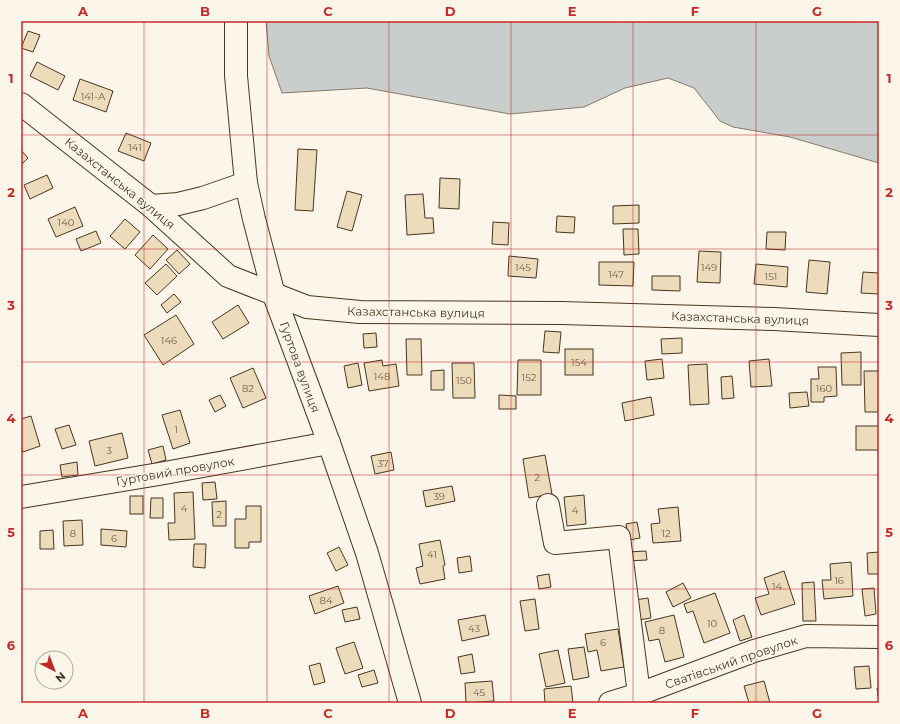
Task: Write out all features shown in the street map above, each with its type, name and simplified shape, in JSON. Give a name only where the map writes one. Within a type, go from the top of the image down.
[{"type":"street","name":"Гуртова вулиця","points":[[236,21],[236,76],[246,184],[274,295],[367,552],[410,703]]},
{"type":"street","name":"Казахстанська вулиця","points":[[21,104],[151,206],[228,276],[307,307],[360,312],[561,312],[774,319],[879,325]]},
{"type":"street","points":[[151,206],[178,204],[203,198],[246,184]]},
{"type":"street","name":"Гуртовий провулок","points":[[21,497],[329,444]]},
{"type":"street","points":[[548,505],[555,543],[619,537],[639,694]]},
{"type":"street","name":"Сватівський провулок","points":[[610,703],[639,694],[754,651],[806,636],[879,637]]},
{"type":"shaded area","points":[[266,21],[879,21],[879,163],[790,137],[733,127],[720,121],[694,88],[668,78],[625,88],[584,107],[510,114],[367,88],[282,93],[269,56]]},
{"type":"building","points":[[28,31],[40,35],[33,52],[21,48]]},
{"type":"building","points":[[37,62],[65,76],[58,90],[30,76]]},
{"type":"building","points":[[80,79],[113,91],[106,112],[73,100]]},
{"type":"building","points":[[126,133],[151,143],[144,161],[118,151]]},
{"type":"building","points":[[298,149],[317,150],[313,211],[295,210]]},
{"type":"building","points":[[21,150],[28,158],[21,165]]},
{"type":"building","points":[[47,175],[53,188],[30,199],[24,185]]},
{"type":"building","points":[[440,178],[460,179],[459,209],[439,208]]},
{"type":"building","points":[[347,191],[362,195],[352,231],[337,227]]},
{"type":"building","points":[[423,194],[425,218],[433,218],[434,233],[407,235],[405,195]]},
{"type":"building","points":[[639,205],[639,223],[613,224],[613,206]]},
{"type":"building","points":[[75,207],[83,226],[56,237],[48,219]]},
{"type":"building","points":[[557,216],[575,217],[574,233],[556,232]]},
{"type":"building","points":[[125,219],[140,232],[125,249],[110,236]]},
{"type":"building","points":[[493,222],[509,223],[508,245],[492,244]]},
{"type":"building","points":[[623,229],[638,229],[639,254],[624,255]]},
{"type":"building","points":[[96,231],[101,243],[81,251],[76,239]]},
{"type":"building","points":[[767,232],[786,232],[785,250],[766,249]]},
{"type":"building","points":[[153,235],[168,249],[150,269],[135,255]]},
{"type":"building","points":[[177,250],[190,264],[179,274],[166,260]]},
{"type":"building","points":[[699,251],[721,252],[720,283],[697,282]]},
{"type":"building","points":[[509,256],[538,259],[536,278],[508,276]]},
{"type":"building","points":[[809,260],[830,262],[827,294],[806,292]]},
{"type":"building","points":[[599,262],[634,262],[633,286],[599,285]]},
{"type":"building","points":[[166,264],[177,276],[157,295],[145,283]]},
{"type":"building","points":[[756,264],[788,267],[787,287],[754,284]]},
{"type":"building","points":[[863,272],[879,273],[879,294],[861,293]]},
{"type":"building","points":[[652,276],[680,276],[680,291],[652,290]]},
{"type":"building","points":[[174,294],[181,302],[167,313],[161,305]]},
{"type":"building","points":[[238,305],[249,323],[223,339],[212,322]]},
{"type":"building","points":[[176,315],[194,344],[163,365],[144,335]]},
{"type":"building","points":[[545,331],[561,332],[559,353],[543,352]]},
{"type":"building","points":[[376,333],[377,347],[364,348],[363,334]]},
{"type":"building","points":[[682,338],[682,353],[662,354],[661,339]]},
{"type":"building","points":[[406,339],[421,339],[422,375],[407,375]]},
{"type":"building","points":[[565,349],[593,349],[593,375],[565,375]]},
{"type":"building","points":[[861,352],[861,385],[842,385],[841,353]]},
{"type":"building","points":[[662,359],[664,378],[647,380],[645,361]]},
{"type":"building","points":[[769,359],[772,386],[751,387],[749,361]]},
{"type":"building","points":[[382,360],[383,366],[396,364],[399,386],[369,391],[364,363]]},
{"type":"building","points":[[518,360],[541,360],[541,395],[517,395]]},
{"type":"building","points":[[358,363],[362,385],[348,388],[344,366]]},
{"type":"building","points":[[452,363],[474,363],[475,398],[453,398]]},
{"type":"building","points":[[707,364],[709,404],[690,405],[688,365]]},
{"type":"building","points":[[818,367],[836,367],[837,396],[824,397],[824,402],[811,402],[811,379],[819,379]]},
{"type":"building","points":[[253,368],[266,398],[243,408],[230,378]]},
{"type":"building","points":[[444,370],[444,390],[431,390],[431,371]]},
{"type":"building","points":[[864,371],[879,371],[879,412],[865,412]]},
{"type":"building","points":[[732,376],[734,398],[722,399],[721,377]]},
{"type":"building","points":[[807,392],[809,406],[790,408],[789,393]]},
{"type":"building","points":[[220,395],[226,406],[215,412],[209,400]]},
{"type":"building","points":[[499,395],[516,396],[516,409],[499,409]]},
{"type":"building","points":[[651,397],[654,415],[625,421],[622,403]]},
{"type":"building","points":[[180,410],[190,443],[173,449],[162,415]]},
{"type":"building","points":[[31,416],[40,446],[23,452],[21,445],[21,419]]},
{"type":"building","points":[[69,425],[76,445],[62,449],[55,429]]},
{"type":"building","points":[[856,426],[879,426],[879,450],[856,450]]},
{"type":"building","points":[[122,433],[128,458],[95,466],[89,441]]},
{"type":"building","points":[[163,446],[166,460],[152,464],[148,450]]},
{"type":"building","points":[[391,452],[394,470],[375,474],[371,456]]},
{"type":"building","points":[[545,455],[552,494],[529,498],[523,459]]},
{"type":"building","points":[[77,462],[78,475],[62,477],[60,465]]},
{"type":"building","points":[[215,482],[217,499],[203,500],[202,483]]},
{"type":"building","points":[[452,486],[455,501],[426,507],[423,491]]},
{"type":"building","points":[[193,492],[195,539],[169,540],[168,523],[175,523],[174,493]]},
{"type":"building","points":[[584,495],[586,524],[567,526],[564,497]]},
{"type":"building","points":[[130,496],[143,496],[143,514],[130,514]]},
{"type":"building","points":[[151,498],[163,498],[163,518],[150,518]]},
{"type":"building","points":[[226,501],[226,526],[213,526],[212,502]]},
{"type":"building","points":[[246,506],[261,506],[261,542],[249,542],[249,548],[235,548],[235,519],[246,519]]},
{"type":"building","points":[[678,507],[681,541],[653,543],[651,524],[660,523],[658,509]]},
{"type":"building","points":[[82,520],[83,545],[64,546],[63,521]]},
{"type":"building","points":[[637,522],[640,538],[629,540],[626,524]]},
{"type":"building","points":[[101,529],[127,531],[126,547],[101,545]]},
{"type":"building","points":[[53,530],[54,549],[40,549],[40,531]]},
{"type":"building","points":[[440,540],[445,565],[443,566],[445,579],[420,584],[416,568],[423,566],[419,544]]},
{"type":"building","points":[[194,544],[206,544],[205,568],[193,567]]},
{"type":"building","points":[[339,547],[348,565],[336,571],[327,553]]},
{"type":"building","points":[[646,551],[647,560],[628,561],[628,552]]},
{"type":"building","points":[[879,552],[879,574],[868,574],[867,553]]},
{"type":"building","points":[[470,556],[472,571],[459,573],[457,558]]},
{"type":"building","points":[[851,562],[853,596],[824,599],[822,580],[831,580],[830,564]]},
{"type":"building","points":[[784,571],[795,604],[761,615],[755,598],[769,594],[764,578]]},
{"type":"building","points":[[549,574],[551,587],[539,589],[537,576]]},
{"type":"building","points":[[814,582],[816,621],[803,621],[802,583]]},
{"type":"building","points":[[683,583],[691,598],[673,607],[666,592]]},
{"type":"building","points":[[338,586],[344,603],[315,614],[309,596]]},
{"type":"building","points":[[874,588],[876,614],[865,616],[862,589]]},
{"type":"building","points":[[715,593],[730,633],[704,643],[693,611],[687,613],[684,604]]},
{"type":"building","points":[[648,598],[651,618],[638,620],[635,600]]},
{"type":"building","points":[[535,599],[539,629],[525,631],[520,601]]},
{"type":"building","points":[[357,607],[360,619],[345,622],[342,610]]},
{"type":"building","points":[[485,615],[489,635],[462,641],[458,620]]},
{"type":"building","points":[[674,615],[684,657],[665,662],[659,639],[649,641],[645,622]]},
{"type":"building","points":[[744,615],[752,637],[740,641],[733,620]]},
{"type":"building","points":[[618,629],[624,667],[601,671],[597,650],[588,652],[585,634]]},
{"type":"building","points":[[354,642],[363,668],[345,674],[336,648]]},
{"type":"building","points":[[584,647],[589,677],[573,680],[568,649]]},
{"type":"building","points":[[558,650],[565,683],[546,687],[539,654]]},
{"type":"building","points":[[472,654],[475,672],[461,674],[458,657]]},
{"type":"building","points":[[320,663],[325,682],[314,685],[309,666]]},
{"type":"building","points":[[869,666],[871,688],[856,689],[854,667]]},
{"type":"building","points":[[374,670],[378,683],[362,687],[358,675]]},
{"type":"building","points":[[492,681],[494,701],[466,703],[465,683]]},
{"type":"building","points":[[764,681],[770,703],[749,703],[744,686]]},
{"type":"building","points":[[571,686],[573,703],[545,703],[544,689]]},
{"type":"building","points":[[877,688],[879,688],[879,703]]}]
